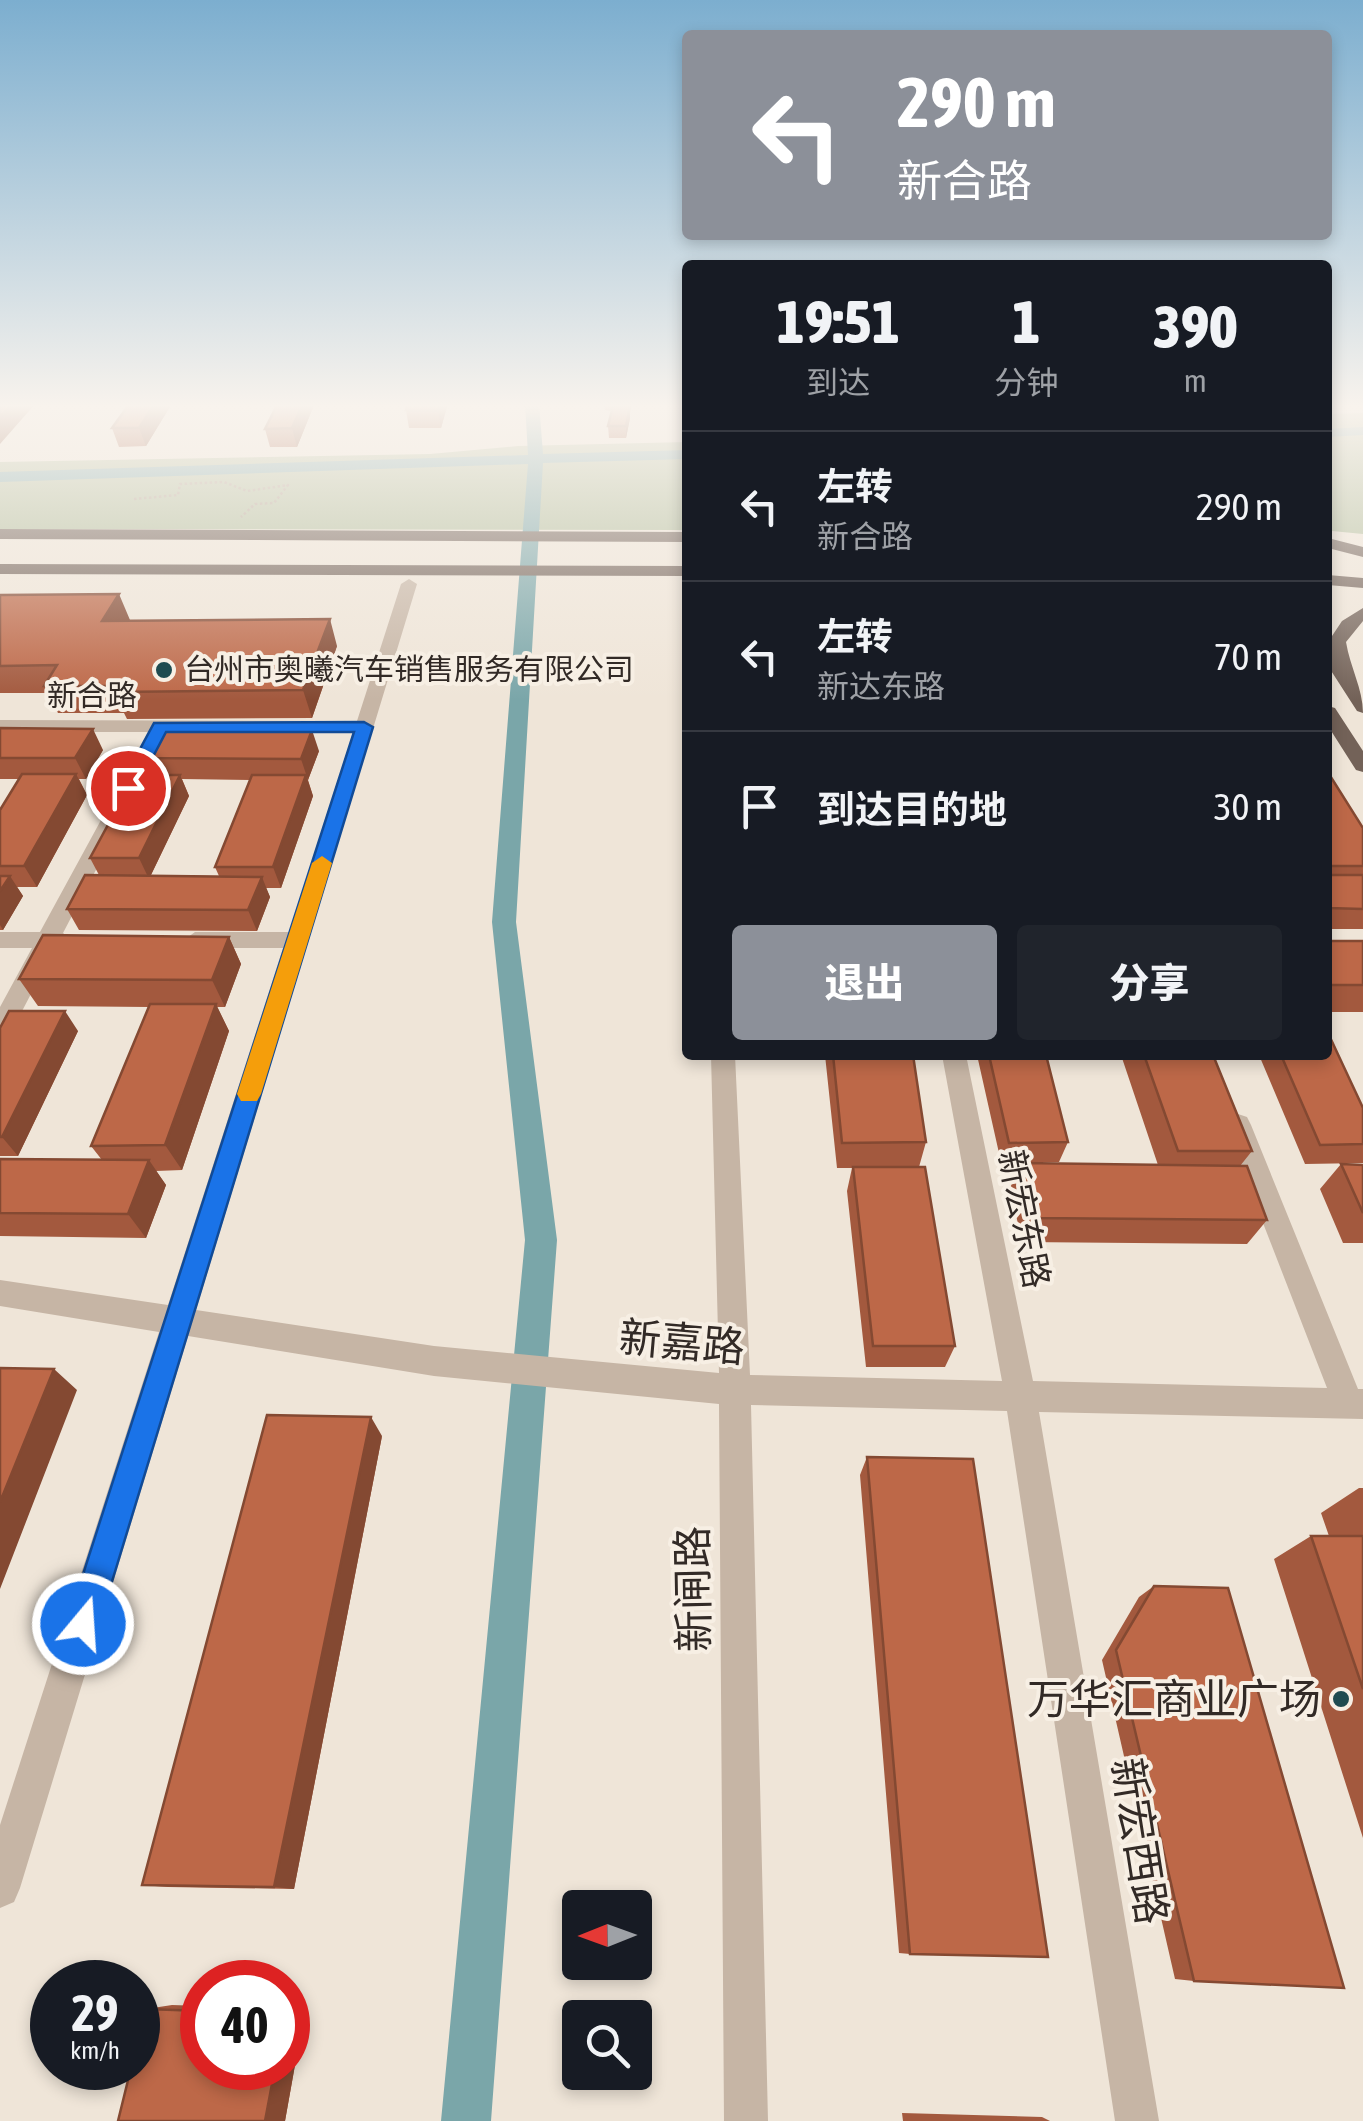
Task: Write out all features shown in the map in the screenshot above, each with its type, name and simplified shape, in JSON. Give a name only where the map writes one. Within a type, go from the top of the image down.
[{"type":"main road","points":[[3,541],[62,536],[516,541],[682,537]]},
{"type":"main road","points":[[326,536],[356,546]]},
{"type":"main road","points":[[3,541],[356,546],[516,541]]},
{"type":"main road","points":[[575,541],[682,546]]},
{"type":"main road","points":[[1332,545],[1363,552]]},
{"type":"main road","points":[[1332,560],[1363,563]]},
{"type":"main road","points":[[302,584],[368,570]]},
{"type":"main road","points":[[3,578],[368,570],[575,577],[682,570]]},
{"type":"main road","points":[[3,578],[409,584],[511,577]]},
{"type":"main road","points":[[575,577],[682,584]]},
{"type":"main road","points":[[1332,580],[1363,583]]},
{"type":"main road","points":[[1342,678],[1337,642],[1348,625],[1363,614]]},
{"type":"main road","points":[[1332,659],[1363,708]]},
{"type":"main road","points":[[1334,733],[1363,766]]},
{"type":"street","points":[[0,1888],[409,584]]},
{"type":"street","name":"新合路","points":[[0,726],[364,727]]},
{"type":"street","points":[[0,1029],[160,726]]},
{"type":"street","points":[[0,940],[86,940]]},
{"type":"street","points":[[163,940],[298,940]]},
{"type":"street","name":"新闸路","points":[[723,1060],[734,1390],[746,2121]]},
{"type":"street","name":"新宏东路","points":[[955,1060],[1020,1398]]},
{"type":"street","points":[[1225,1092],[1356,1404]]},
{"type":"street","name":"新嘉路","points":[[0,1293],[434,1361],[734,1390],[1356,1404]]},
{"type":"street","name":"新宏西路","points":[[1020,1398],[1138,2121]]},
{"type":"path","points":[[239,518],[255,504],[275,502]]},
{"type":"green space","points":[[0,502],[682,502],[682,530],[0,529]]},
{"type":"green space","points":[[1332,502],[1363,502],[1363,534],[1332,530]]},
{"type":"building","name":"台州市奥曦汽车销售服务有限公司","points":[[119,594],[102,621],[330,619],[303,690],[114,692],[117,686],[44,686],[57,665],[0,666],[0,595]]},
{"type":"building","points":[[0,728],[93,729],[75,758],[0,758]]},
{"type":"building","points":[[160,729],[312,730],[301,759],[144,758]]},
{"type":"building","points":[[22,774],[76,774],[24,866],[0,866],[0,810]]},
{"type":"building","points":[[135,775],[180,775],[139,858],[90,858]]},
{"type":"building","points":[[252,775],[306,775],[273,867],[215,867]]},
{"type":"building","points":[[1332,779],[1363,828],[1363,866],[1332,866]]},
{"type":"building","points":[[85,875],[262,877],[248,910],[67,909]]},
{"type":"building","points":[[1332,875],[1363,875],[1363,909],[1332,908]]},
{"type":"building","points":[[0,876],[10,876],[0,891]]},
{"type":"building","points":[[43,935],[229,937],[212,980],[19,979]]},
{"type":"building","points":[[1332,941],[1363,941],[1363,985],[1332,985]]},
{"type":"building","points":[[150,1004],[216,1004],[165,1145],[91,1146]]},
{"type":"building","points":[[9,1011],[65,1011],[0,1137],[0,1028]]},
{"type":"building","points":[[1332,1042],[1363,1108],[1363,1144],[1320,1145],[1283,1060],[1332,1060]]},
{"type":"building","points":[[834,1060],[914,1060],[926,1142],[842,1143]]},
{"type":"building","points":[[990,1060],[1047,1060],[1068,1142],[1009,1143]]},
{"type":"building","points":[[1146,1060],[1215,1060],[1252,1151],[1178,1151]]},
{"type":"building","points":[[0,1159],[149,1160],[128,1214],[0,1213]]},
{"type":"building","points":[[1021,1163],[1247,1166],[1267,1220],[1034,1218]]},
{"type":"building","points":[[1341,1164],[1363,1165],[1363,1213]]},
{"type":"building","points":[[853,1167],[925,1167],[955,1346],[873,1346]]},
{"type":"building","points":[[0,1368],[54,1369],[0,1502]]},
{"type":"building","points":[[267,1415],[371,1417],[274,1887],[142,1885]]},
{"type":"building","points":[[867,1457],[973,1459],[1048,1957],[910,1954]]},
{"type":"building","points":[[1311,1536],[1363,1536],[1363,1689]]},
{"type":"building","points":[[1154,1586],[1228,1588],[1344,1988],[1194,1981],[1116,1650]]},
{"type":"building","points":[[160,2010],[180,2010],[180,2090],[271,2090],[265,2121],[118,2121],[126,2090],[160,2090]]},
{"type":"waterway","points":[[466,2121],[541,1240],[504,922],[532,502]]},
{"type":"slow traffic","points":[[249,1094],[322,863]]},
{"type":"place","name":"台州市奥曦汽车销售服务有限公司","points":[[164,670]]},
{"type":"place","name":"万华汇商业广场","points":[[1341,1699]]},
{"type":"route","points":[[83,1624],[364,727],[160,726],[128,788]]}]
